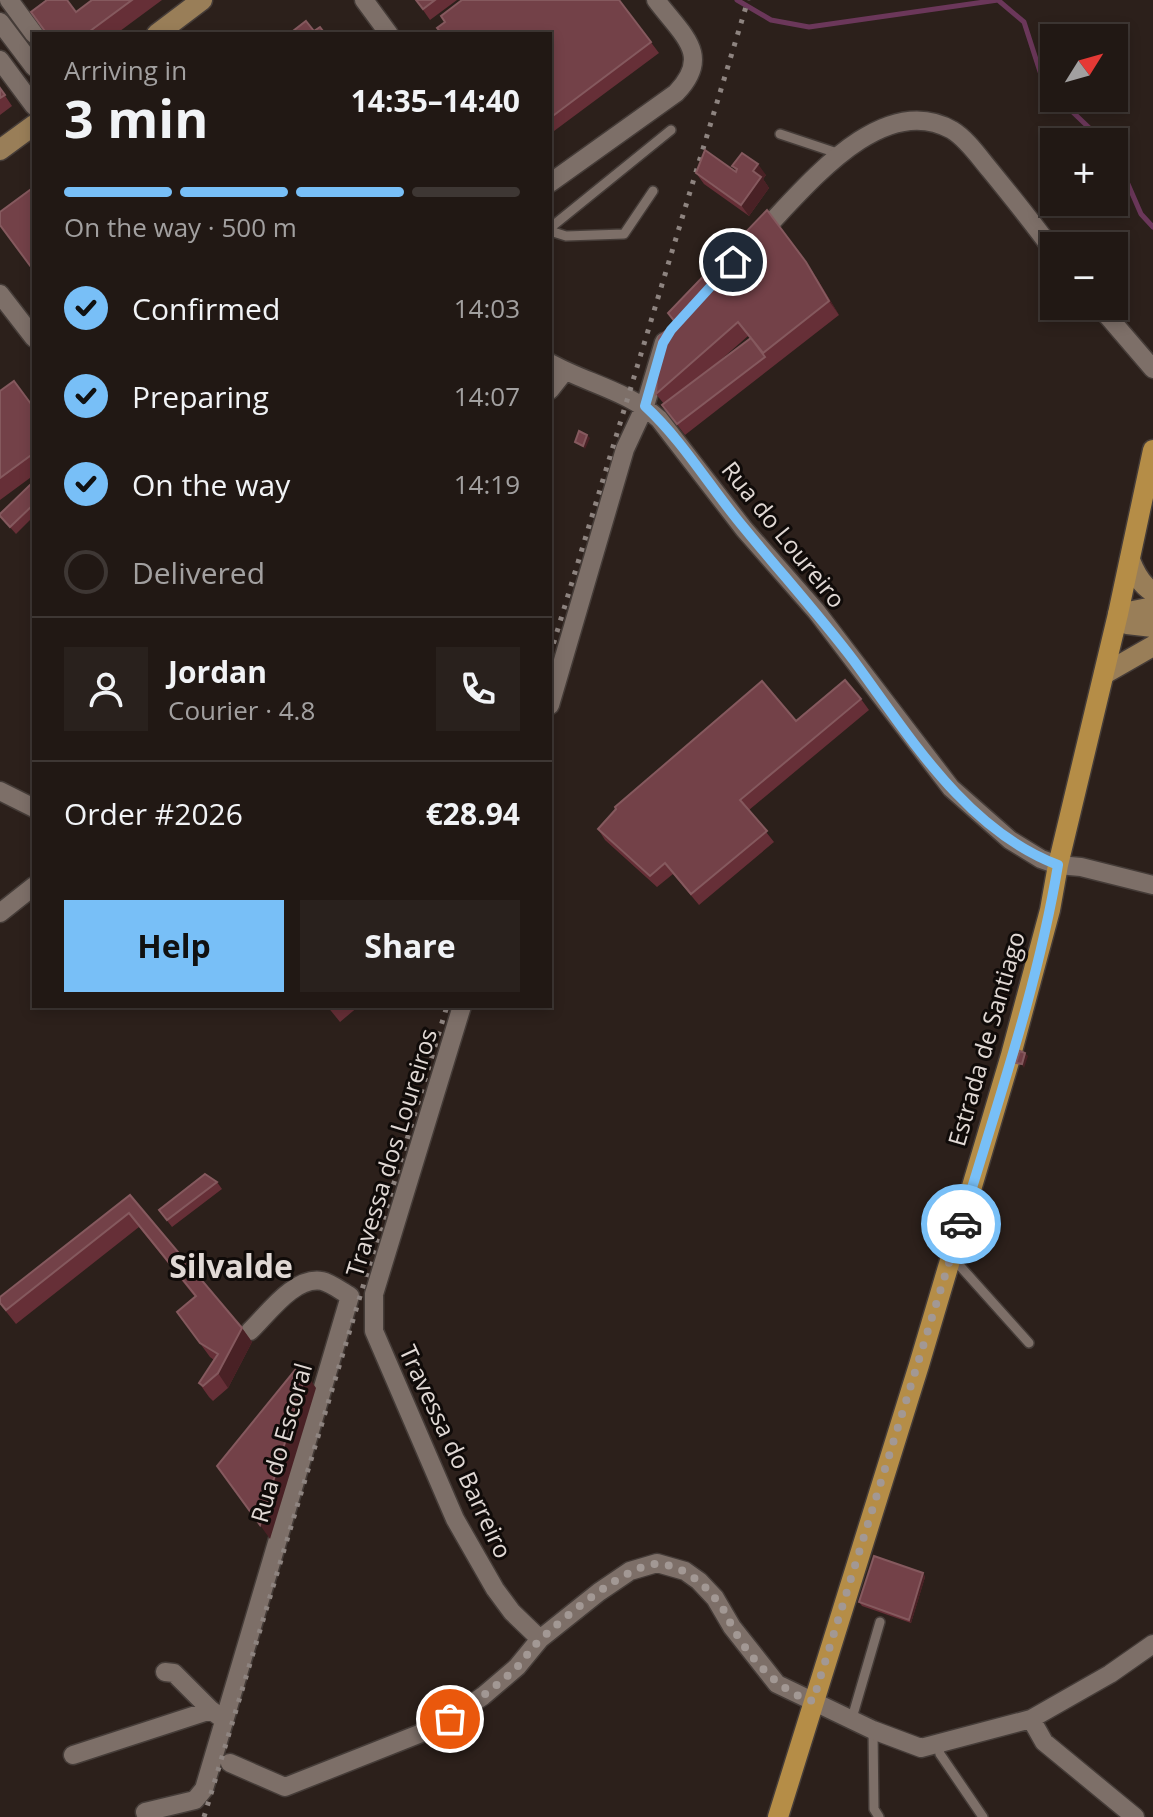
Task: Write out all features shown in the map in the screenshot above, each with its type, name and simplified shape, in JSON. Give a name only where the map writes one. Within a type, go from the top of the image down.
[{"type":"main road","points":[[160,32],[202,0]]},
{"type":"main road","points":[[0,150],[32,126]]},
{"type":"main road","name":"Estrada de Santiago","points":[[778,1817],[1015,1041],[1050,910],[1153,450]]},
{"type":"main road","points":[[1130,560],[1135,572],[1153,592]]},
{"type":"main road","points":[[1118,614],[1153,607]]},
{"type":"main road","points":[[1118,614],[1127,624],[1153,627]]},
{"type":"main road","points":[[1104,674],[1153,646]]},
{"type":"street","points":[[9,0],[33,32]]},
{"type":"street","points":[[364,0],[388,32]]},
{"type":"street","points":[[552,182],[676,93],[689,80],[695,62],[691,47],[656,0]]},
{"type":"street","points":[[0,22],[32,64]]},
{"type":"street","points":[[0,60],[32,103]]},
{"type":"street","points":[[747,247],[840,154],[892,124],[912,119],[929,121],[954,131],[1040,233]]},
{"type":"street","points":[[0,294],[32,335]]},
{"type":"street","points":[[1111,320],[1153,369]]},
{"type":"street","points":[[552,698],[625,449],[645,406],[663,343],[671,330]]},
{"type":"street","name":"Rua do Loureiro","points":[[557,367],[645,406],[680,444],[744,529],[816,611],[951,788],[1010,840],[1041,859],[1058,865],[1081,867],[1153,885]]},
{"type":"street","points":[[0,791],[32,807]]},
{"type":"street","points":[[0,913],[32,888]]},
{"type":"street","name":"Travessa dos Loureiros","points":[[372,1314],[383,1260],[461,1008]]},
{"type":"street","name":"Rua do Escoral","points":[[147,1817],[145,1812],[195,1800],[204,1789],[218,1715],[350,1296],[324,1281],[310,1281],[294,1288],[250,1331]]},
{"type":"street","name":"Travessa do Barreiro","points":[[372,1314],[381,1352],[455,1519],[495,1589],[512,1612],[540,1639]]},
{"type":"street","points":[[230,1763],[285,1787],[450,1719],[517,1667],[540,1639],[599,1592],[630,1571],[657,1563],[692,1576],[715,1598],[732,1627],[777,1684],[873,1730],[921,1748],[1031,1719],[1110,1674],[1153,1644]]},
{"type":"street","points":[[165,1672],[174,1673],[218,1715]]},
{"type":"street","points":[[73,1755],[218,1715]]},
{"type":"street","points":[[1031,1719],[1044,1742],[1135,1817]]},
{"type":"lane","points":[[552,227],[671,130]]},
{"type":"lane","points":[[780,134],[840,154]]},
{"type":"lane","points":[[552,230],[566,236],[624,234],[653,191]]},
{"type":"lane","points":[[951,1256],[1029,1343]]},
{"type":"lane","points":[[852,1718],[880,1622]]},
{"type":"lane","points":[[873,1730],[874,1809],[879,1817]]},
{"type":"lane","points":[[938,1744],[940,1754],[983,1817]]},
{"type":"building","points":[[47,0],[67,0],[76,12],[92,0],[132,0],[89,32],[46,32],[31,12]]},
{"type":"building","points":[[416,0],[435,0],[423,9]]},
{"type":"building","points":[[462,0],[619,0],[651,42],[552,116],[552,32],[440,32],[437,28],[445,22],[441,16]]},
{"type":"building","points":[[306,21],[314,31],[320,27],[323,31],[294,32]]},
{"type":"building","points":[[705,150],[736,172],[737,169],[732,166],[742,153],[758,164],[753,171],[761,177],[741,205],[696,173]]},
{"type":"building","points":[[32,188],[32,268],[0,225],[0,212]]},
{"type":"building","points":[[767,210],[806,262],[829,301],[763,353],[738,322],[656,394],[659,337],[675,322],[668,313]]},
{"type":"building","points":[[751,338],[765,357],[677,424],[662,405]]},
{"type":"building","points":[[14,381],[32,405],[32,454],[0,478],[0,391]]},
{"type":"building","points":[[579,431],[587,435],[583,446],[575,442]]},
{"type":"building","points":[[32,483],[32,506],[10,527],[0,514]]},
{"type":"building","points":[[845,680],[861,699],[740,800],[767,831],[691,894],[665,863],[650,876],[598,829],[615,807],[762,681],[796,721]]},
{"type":"building","points":[[1020,1051],[1025,1053],[1022,1064],[1016,1063]]},
{"type":"building","points":[[205,1174],[217,1182],[167,1220],[159,1210]]},
{"type":"building","points":[[130,1195],[242,1328],[218,1373],[203,1386],[199,1383],[218,1354],[200,1343],[177,1312],[196,1296],[129,1213],[6,1310],[0,1303],[0,1297]]},
{"type":"building","points":[[300,1364],[306,1373],[260,1525],[217,1466]]},
{"type":"building","points":[[874,1556],[923,1573],[909,1620],[859,1602]]},
{"type":"waterway","points":[[737,0],[771,20],[809,27],[998,0],[1024,22],[1040,72]]},
{"type":"waterway","points":[[1073,112],[1089,128]]},
{"type":"waterway","points":[[1128,184],[1141,214],[1153,227]]},
{"type":"railway","points":[[552,648],[748,0]]},
{"type":"railway","points":[[204,1817],[446,1008]]},
{"type":"way so far","points":[[450,1719],[483,1696],[517,1667],[540,1639],[599,1592],[630,1571],[657,1563],[685,1571],[699,1581],[725,1611],[732,1627],[777,1684],[813,1701],[961,1224]]},
{"type":"district","name":"Silvalde","points":[[231,1267]]},
{"type":"route","points":[[733,262],[693,303],[663,343],[645,406],[680,444],[744,529],[816,611],[951,788],[1010,840],[1041,859],[1058,865],[1035,968],[961,1224]]}]
